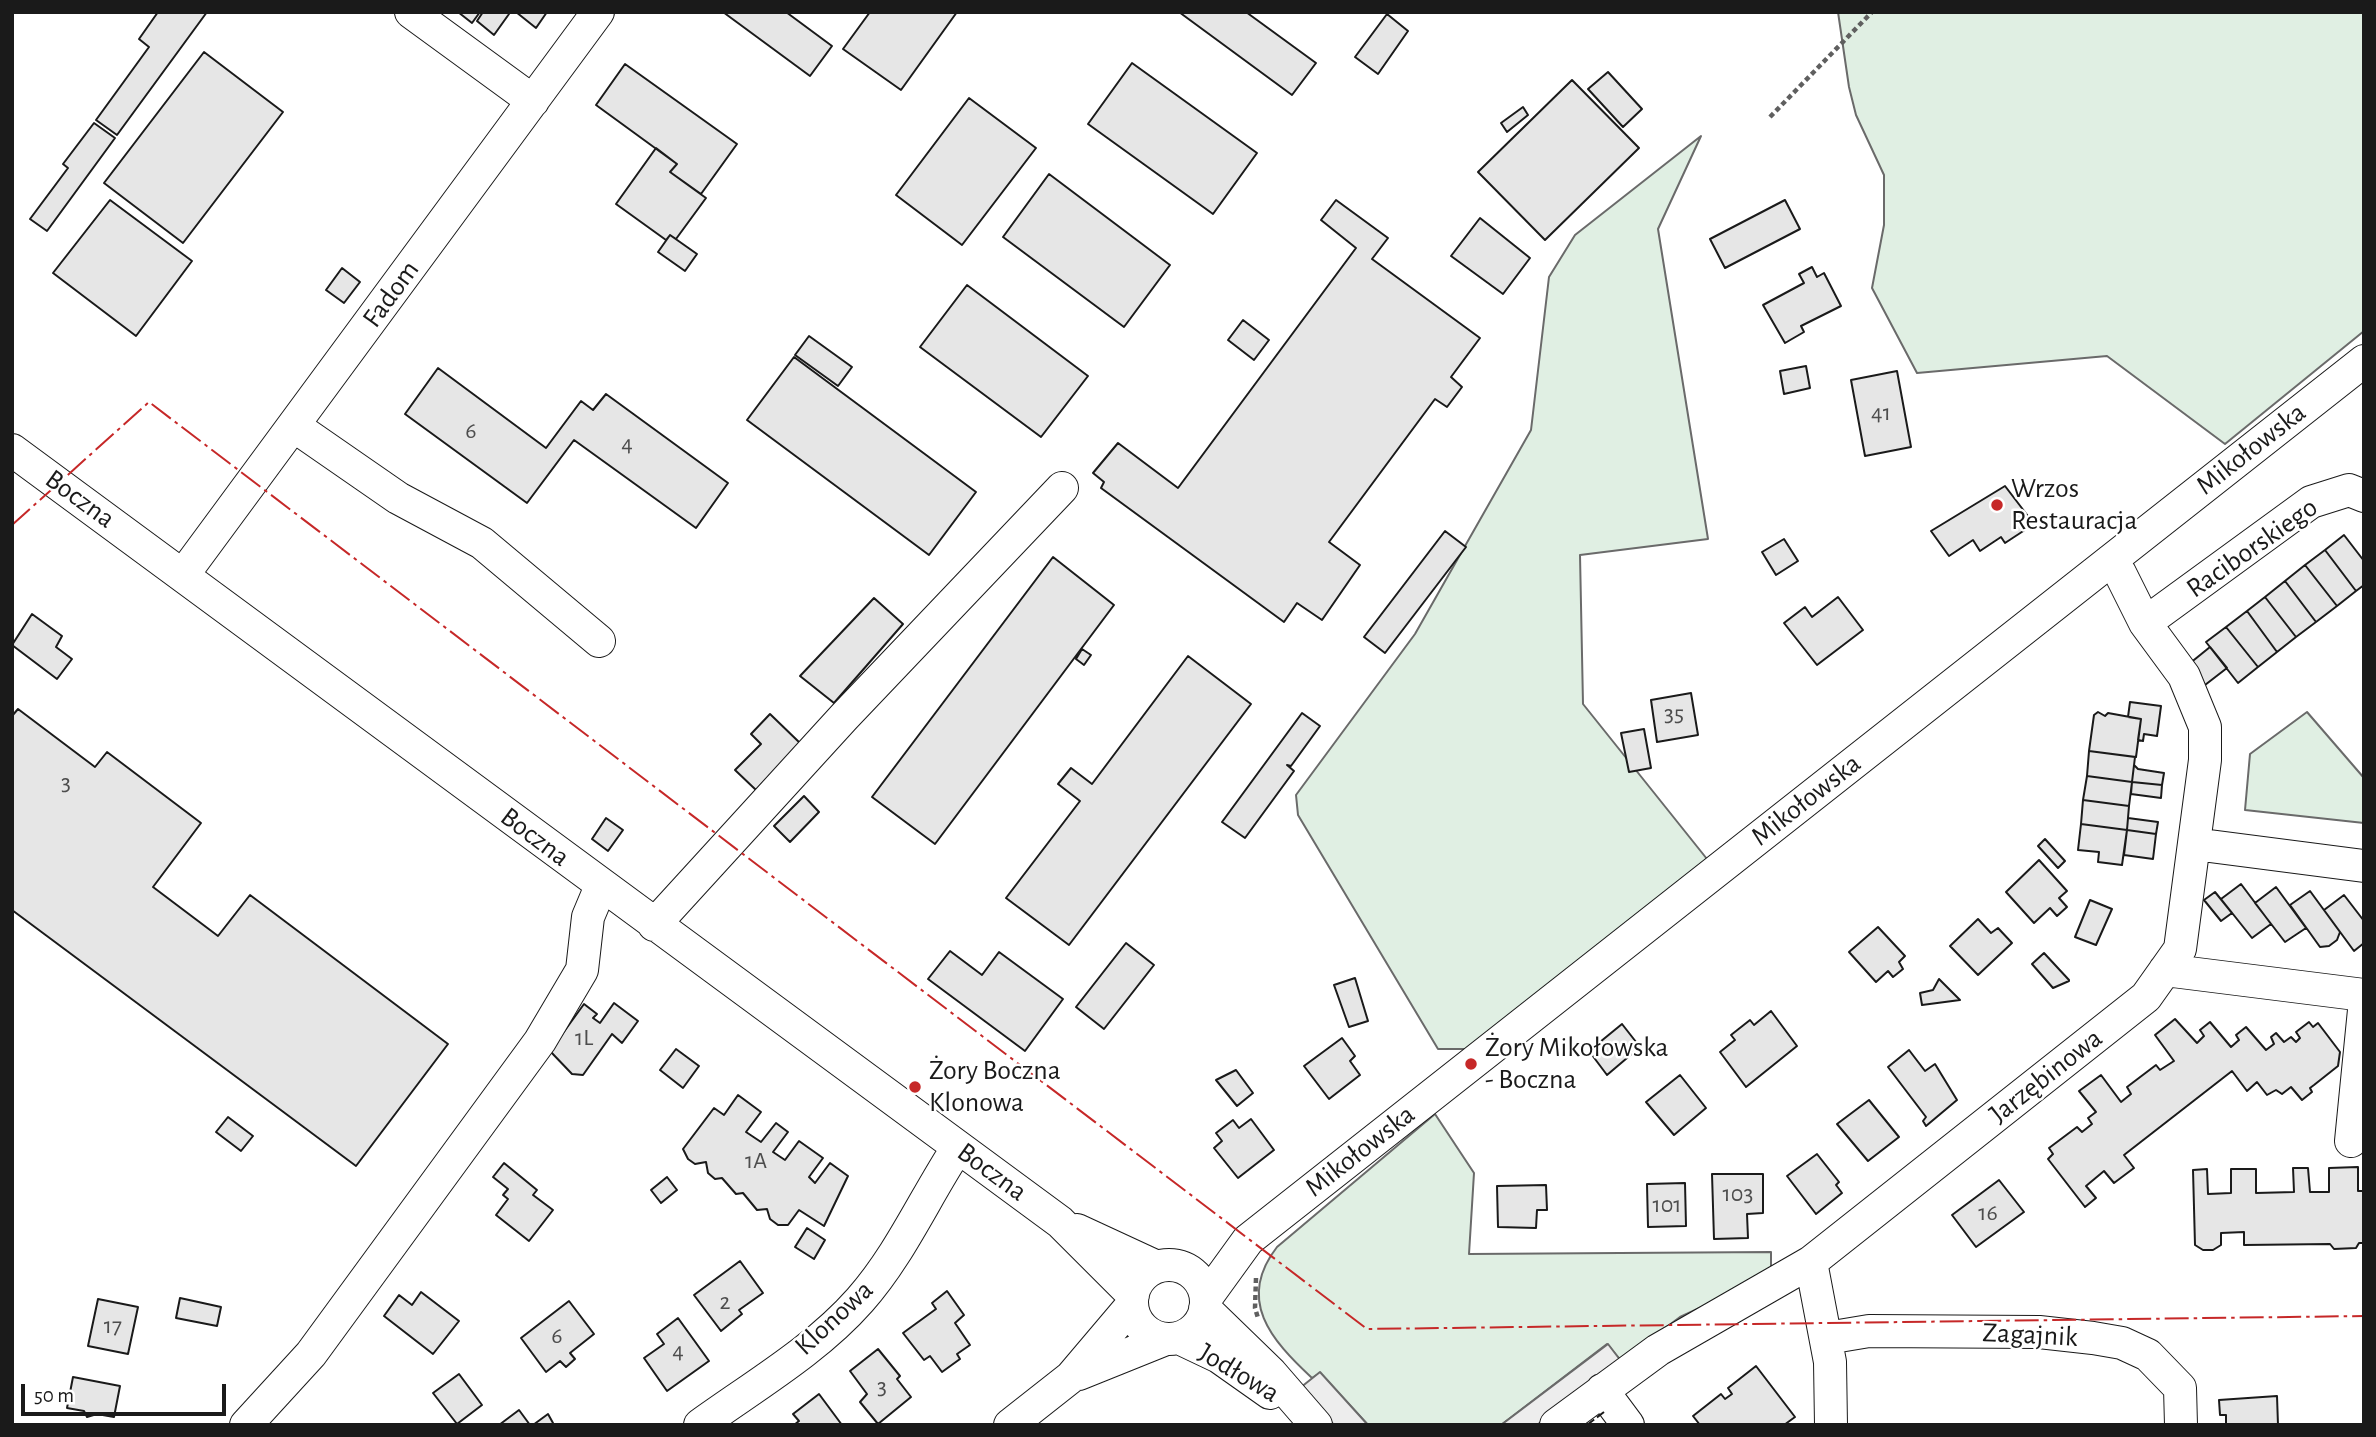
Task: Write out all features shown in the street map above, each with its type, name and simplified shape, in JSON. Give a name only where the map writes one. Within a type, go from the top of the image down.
[{"type":"street","points":[[411,12],[533,100]]},
{"type":"street","name":"Fadom","points":[[183,575],[598,12]]},
{"type":"street","name":"Mikołowska","points":[[1205,1304],[1248,1241],[2364,361]]},
{"type":"street","points":[[294,426],[398,498],[482,543],[599,641]]},
{"type":"street","name":"Boczna","points":[[12,450],[1060,1222],[1132,1300]]},
{"type":"street","points":[[654,925],[826,736],[1062,488]]},
{"type":"street","name":"Raciborskiego","points":[[2145,623],[2311,502],[2349,490],[2364,496]]},
{"type":"street","name":"Jarzębinowa","points":[[1556,1425],[1658,1350],[1811,1262],[2146,997],[2180,949],[2205,760],[2205,727],[2184,676],[2145,623],[2120,573],[2110,561]]},
{"type":"street","points":[[2194,844],[2364,866]]},
{"type":"street","points":[[246,1425],[311,1354],[540,1041],[582,970],[588,917],[601,886]]},
{"type":"street","points":[[2165,970],[2364,995]]},
{"type":"street","points":[[2351,1141],[2364,1010]]},
{"type":"street","name":"Klonowa","points":[[700,1425],[823,1336],[860,1300],[886,1265],[958,1147]]},
{"type":"street","name":"Boczna","points":[[1060,1222],[1171,1268]]},
{"type":"street","name":"Mikołowska","points":[[1171,1268],[1248,1241]]},
{"type":"street","points":[[1811,1262],[1827,1338],[1831,1425]]},
{"type":"street","points":[[1010,1425],[1071,1377],[1132,1300],[1141,1278],[1171,1268],[1199,1281],[1205,1304],[1196,1327],[1071,1377]]},
{"type":"street","points":[[1132,1300],[1135,1318],[1143,1328],[1172,1338]]},
{"type":"street","name":"Jodłowa","points":[[1205,1304],[1308,1417]]},
{"type":"street","name":"Zagajnik","points":[[1827,1338],[1870,1331],[2039,1332],[2122,1343],[2148,1355],[2180,1388],[2181,1425]]},
{"type":"street","name":"Jodłowa","points":[[1172,1338],[1219,1357],[1260,1388],[1308,1417]]},
{"type":"street","points":[[1602,1391],[1628,1425]]},
{"type":"path","points":[[1770,117],[1872,12]]},
{"type":"green space","points":[[1838,12],[2364,12],[2364,331],[2225,444],[2107,356],[1917,373],[1872,288],[1884,225],[1884,175],[1856,115]]},
{"type":"green space","points":[[1701,136],[1658,229],[1708,539],[1580,555],[1583,704],[1707,859],[1466,1049],[1438,1049],[1298,815],[1296,795],[1415,634],[1531,430],[1549,277],[1575,235]]},
{"type":"green space","points":[[2307,712],[2364,778],[2364,823],[2245,810],[2250,754]]},
{"type":"green space","points":[[1435,1114],[1474,1173],[1469,1254],[1771,1252],[1771,1275],[1680,1317],[1621,1361],[1607,1344],[1501,1425],[1368,1425],[1320,1373],[1312,1378],[1283,1349],[1264,1318],[1259,1302],[1259,1284],[1265,1266],[1277,1247]]},
{"type":"shaded area","points":[[1608,1344],[1621,1361],[1537,1425],[1501,1425]]},
{"type":"shaded area","points":[[1320,1372],[1368,1425],[1334,1425],[1300,1388]]},
{"type":"building","points":[[158,12],[207,12],[117,135],[96,120],[149,47],[139,39]]},
{"type":"building","points":[[458,12],[480,12],[472,23]]},
{"type":"building","points":[[483,12],[509,14],[494,35],[477,21]]},
{"type":"building","points":[[516,12],[547,12],[536,28]]},
{"type":"building","points":[[723,12],[786,12],[832,46],[810,76]]},
{"type":"building","points":[[870,12],[957,12],[901,90],[843,49]]},
{"type":"building","points":[[1179,12],[1246,12],[1316,63],[1292,95]]},
{"type":"building","points":[[1387,14],[1408,31],[1378,74],[1355,57]]},
{"type":"building","points":[[204,52],[283,112],[183,243],[104,183]]},
{"type":"building","points":[[1132,63],[1257,153],[1213,214],[1088,124]]},
{"type":"building","points":[[625,64],[737,144],[701,194],[670,172],[677,164],[596,105]]},
{"type":"building","points":[[1608,72],[1642,109],[1623,127],[1588,89]]},
{"type":"building","points":[[1572,80],[1639,148],[1545,240],[1478,172]]},
{"type":"building","points":[[969,98],[1036,148],[962,245],[896,195]]},
{"type":"building","points":[[1523,107],[1528,115],[1507,132],[1501,123]]},
{"type":"building","points":[[94,123],[115,138],[47,231],[30,219],[68,168],[63,164]]},
{"type":"building","points":[[656,148],[677,164],[670,172],[706,198],[676,239],[670,235],[666,240],[616,204]]},
{"type":"building","points":[[1049,174],[1170,265],[1124,327],[1003,237]]},
{"type":"building","points":[[110,200],[192,261],[136,336],[53,273]]},
{"type":"building","points":[[1336,200],[1388,238],[1372,259],[1480,338],[1451,377],[1462,387],[1447,407],[1435,399],[1329,542],[1360,565],[1322,620],[1297,603],[1284,622],[1101,488],[1104,482],[1093,473],[1118,443],[1178,488],[1356,248],[1321,220]]},
{"type":"building","points":[[1785,200],[1800,229],[1725,268],[1710,239]]},
{"type":"building","points":[[1480,218],[1530,258],[1503,294],[1451,256]]},
{"type":"building","points":[[670,235],[697,254],[685,271],[658,252]]},
{"type":"building","points":[[1812,267],[1817,277],[1824,273],[1841,306],[1801,326],[1804,332],[1785,343],[1763,305],[1804,283],[1799,274]]},
{"type":"building","points":[[342,268],[360,282],[344,303],[326,290]]},
{"type":"building","points":[[967,285],[1088,376],[1041,437],[920,347]]},
{"type":"building","points":[[1243,320],[1269,340],[1254,360],[1228,340]]},
{"type":"building","points":[[809,336],[852,367],[838,386],[795,355]]},
{"type":"building","points":[[794,357],[976,492],[929,555],[747,420]]},
{"type":"building","points":[[1806,366],[1810,388],[1784,394],[1780,371]]},
{"type":"building","points":[[438,368],[546,448],[581,401],[593,410],[606,394],[728,483],[696,528],[574,440],[527,503],[405,414]]},
{"type":"building","points":[[1897,371],[1911,447],[1865,456],[1851,380]]},
{"type":"building","name":"Wrzos Restauracja","points":[[2005,486],[2034,524],[2005,543],[2001,537],[1980,551],[1973,540],[1949,556],[1931,531]]},
{"type":"building","points":[[1445,531],[1466,547],[1385,653],[1364,637]]},
{"type":"building","points":[[2344,535],[2364,561],[2364,585],[2356,591],[2325,550]]},
{"type":"building","points":[[1784,539],[1798,561],[1776,575],[1762,552]]},
{"type":"building","points":[[2325,550],[2356,591],[2337,606],[2305,565]]},
{"type":"building","points":[[1053,557],[1114,605],[935,844],[872,797]]},
{"type":"building","points":[[2305,565],[2337,606],[2316,622],[2285,581]]},
{"type":"building","points":[[2285,581],[2316,622],[2296,637],[2265,597]]},
{"type":"building","points":[[1838,597],[1863,630],[1817,665],[1784,623],[1805,607],[1812,617]]},
{"type":"building","points":[[2265,597],[2296,637],[2277,652],[2247,611]]},
{"type":"building","points":[[874,598],[903,624],[834,703],[800,676]]},
{"type":"building","points":[[2247,611],[2277,652],[2258,667],[2226,627]]},
{"type":"building","points":[[32,614],[62,636],[56,647],[72,659],[57,679],[12,645]]},
{"type":"building","points":[[2226,627],[2258,667],[2238,683],[2206,642]]},
{"type":"building","points":[[2210,647],[2227,668],[2205,685],[2189,664]]},
{"type":"building","points":[[1082,649],[1091,655],[1084,665],[1076,659]]},
{"type":"building","points":[[1188,656],[1251,704],[1069,945],[1006,898],[1080,801],[1058,784],[1071,768],[1092,784]]},
{"type":"building","points":[[1691,693],[1698,735],[1657,742],[1651,700]]},
{"type":"building","points":[[2130,702],[2161,706],[2157,736],[2144,734],[2143,741],[2138,740],[2141,719],[2128,717]]},
{"type":"building","points":[[18,709],[95,767],[107,752],[201,823],[153,887],[218,936],[250,895],[448,1044],[356,1166],[12,910],[12,716]]},
{"type":"building","points":[[2098,712],[2105,716],[2108,713],[2141,719],[2136,757],[2089,751],[2094,715]]},
{"type":"building","points":[[1302,713],[1320,726],[1291,766],[1287,765],[1294,771],[1245,838],[1222,822]]},
{"type":"building","points":[[770,714],[801,744],[756,790],[735,770],[761,744],[751,734]]},
{"type":"building","points":[[1644,729],[1651,768],[1629,772],[1621,733]]},
{"type":"building","points":[[2089,751],[2135,757],[2132,782],[2087,776]]},
{"type":"building","points":[[2134,765],[2138,769],[2164,773],[2162,785],[2132,782]]},
{"type":"building","points":[[2087,776],[2132,782],[2129,806],[2083,800]]},
{"type":"building","points":[[2132,782],[2162,785],[2161,798],[2131,794]]},
{"type":"building","points":[[804,796],[819,812],[790,842],[774,826]]},
{"type":"building","points":[[2083,800],[2129,806],[2127,830],[2081,824]]},
{"type":"building","points":[[606,818],[623,830],[608,851],[592,839]]},
{"type":"building","points":[[2128,818],[2158,822],[2156,834],[2127,830]]},
{"type":"building","points":[[2081,824],[2127,830],[2122,865],[2098,862],[2099,852],[2078,850]]},
{"type":"building","points":[[2127,830],[2156,834],[2153,859],[2124,855]]},
{"type":"building","points":[[2045,839],[2065,861],[2058,868],[2038,846]]},
{"type":"building","points":[[2039,860],[2067,891],[2059,898],[2067,907],[2057,916],[2050,908],[2034,923],[2006,892]]},
{"type":"building","points":[[2241,884],[2271,924],[2252,938],[2221,899]]},
{"type":"building","points":[[2276,887],[2306,928],[2285,942],[2255,903]]},
{"type":"building","points":[[2310,891],[2340,932],[2337,940],[2329,946],[2320,947],[2290,905]]},
{"type":"building","points":[[2215,892],[2232,913],[2221,921],[2204,900]]},
{"type":"building","points":[[2344,895],[2364,921],[2364,943],[2354,951],[2324,910]]},
{"type":"building","points":[[2090,900],[2112,909],[2096,945],[2075,937]]},
{"type":"building","points":[[1978,919],[1991,933],[1998,928],[2012,943],[1978,975],[1950,946]]},
{"type":"building","points":[[1878,927],[1905,956],[1899,962],[1903,969],[1893,977],[1888,971],[1876,982],[1849,952]]},
{"type":"building","points":[[1126,943],[1154,965],[1104,1029],[1076,1007]]},
{"type":"building","points":[[950,951],[982,975],[999,952],[1063,999],[1025,1051],[928,979]]},
{"type":"building","points":[[2044,953],[2069,981],[2053,988],[2032,964]]},
{"type":"building","points":[[1355,978],[1368,1021],[1349,1027],[1334,985]]},
{"type":"building","points":[[1939,979],[1960,1000],[1922,1005],[1920,993],[1933,990]]},
{"type":"building","points":[[614,1003],[638,1021],[622,1043],[612,1034],[583,1075],[572,1074],[550,1051],[584,1004],[597,1014],[593,1018],[600,1023]]},
{"type":"building","points":[[1771,1011],[1797,1046],[1746,1087],[1720,1052],[1735,1040],[1731,1035],[1750,1020],[1754,1025]]},
{"type":"building","points":[[2175,1019],[2197,1043],[2204,1036],[2200,1030],[2210,1022],[2231,1047],[2239,1040],[2236,1035],[2246,1027],[2266,1050],[2274,1044],[2271,1037],[2276,1033],[2284,1042],[2291,1037],[2296,1042],[2300,1038],[2296,1032],[2309,1022],[2313,1027],[2318,1023],[2340,1052],[2338,1066],[2310,1088],[2312,1092],[2302,1100],[2291,1087],[2282,1094],[2276,1090],[2267,1095],[2257,1082],[2247,1091],[2232,1071],[2124,1155],[2134,1168],[2114,1183],[2104,1171],[2086,1186],[2096,1198],[2085,1207],[2048,1159],[2053,1154],[2049,1148],[2077,1127],[2082,1132],[2092,1124],[2088,1118],[2096,1112],[2079,1091],[2101,1075],[2121,1102],[2131,1094],[2127,1087],[2156,1065],[2160,1070],[2174,1061],[2155,1035]]},
{"type":"building","points":[[1622,1024],[1640,1047],[1607,1075],[1589,1051]]},
{"type":"building","points":[[1342,1038],[1355,1056],[1350,1061],[1360,1075],[1329,1099],[1304,1066]]},
{"type":"building","points":[[676,1049],[699,1066],[683,1088],[660,1070]]},
{"type":"building","points":[[1909,1050],[1925,1071],[1935,1064],[1957,1100],[1926,1126],[1923,1121],[1926,1117],[1888,1067]]},
{"type":"building","points":[[1236,1070],[1253,1093],[1237,1106],[1216,1080]]},
{"type":"building","points":[[1680,1075],[1706,1108],[1674,1135],[1646,1102]]},
{"type":"building","points":[[738,1095],[761,1112],[746,1132],[761,1142],[776,1123],[788,1132],[773,1152],[785,1160],[799,1141],[823,1158],[809,1177],[815,1183],[830,1163],[848,1176],[824,1226],[799,1210],[788,1225],[778,1225],[770,1219],[767,1209],[757,1210],[743,1193],[736,1194],[722,1178],[715,1179],[708,1173],[706,1162],[695,1164],[688,1159],[683,1149],[714,1108],[724,1115]]},
{"type":"building","points":[[1869,1100],[1899,1137],[1868,1161],[1837,1124]]},
{"type":"building","points":[[228,1117],[253,1136],[241,1151],[216,1132]]},
{"type":"building","points":[[1251,1119],[1274,1150],[1238,1178],[1214,1148],[1222,1141],[1216,1133],[1233,1120],[1239,1128]]},
{"type":"building","points":[[1817,1154],[1839,1182],[1836,1185],[1842,1193],[1816,1214],[1787,1176]]},
{"type":"building","points":[[504,1163],[537,1190],[533,1195],[553,1210],[529,1241],[496,1215],[508,1199],[503,1195],[508,1189],[493,1177]]},
{"type":"building","points":[[2358,1167],[2358,1191],[2364,1191],[2364,1243],[2359,1243],[2356,1248],[2334,1249],[2330,1244],[2244,1245],[2244,1232],[2221,1233],[2221,1245],[2213,1250],[2203,1250],[2195,1245],[2193,1170],[2207,1169],[2208,1194],[2231,1193],[2231,1169],[2256,1169],[2256,1193],[2294,1192],[2293,1168],[2308,1168],[2310,1192],[2329,1192],[2329,1168]]},
{"type":"building","points":[[1712,1174],[1763,1174],[1763,1213],[1747,1214],[1748,1238],[1714,1239]]},
{"type":"building","points":[[667,1177],[677,1190],[661,1203],[651,1190]]},
{"type":"building","points":[[1999,1180],[2024,1212],[1976,1247],[1952,1215]]},
{"type":"building","points":[[1685,1183],[1686,1226],[1648,1227],[1647,1184]]},
{"type":"building","points":[[1546,1185],[1547,1210],[1537,1210],[1536,1228],[1498,1227],[1497,1186]]},
{"type":"building","points":[[807,1228],[825,1240],[814,1259],[795,1247]]},
{"type":"building","points":[[740,1261],[763,1293],[739,1310],[742,1314],[721,1331],[694,1295]]},
{"type":"building","points":[[947,1291],[964,1315],[955,1323],[970,1345],[957,1354],[960,1359],[942,1372],[930,1356],[924,1360],[903,1333],[936,1309],[932,1303]]},
{"type":"building","points":[[421,1292],[459,1321],[433,1354],[384,1316],[399,1295],[412,1305]]},
{"type":"building","points":[[180,1298],[221,1307],[217,1326],[176,1318]]},
{"type":"building","points":[[98,1299],[138,1307],[128,1354],[88,1346]]},
{"type":"building","points":[[569,1301],[594,1334],[570,1353],[575,1359],[566,1367],[560,1361],[546,1372],[521,1338]]},
{"type":"building","points":[[678,1318],[709,1361],[667,1391],[644,1358],[664,1344],[657,1334]]},
{"type":"building","points":[[878,1349],[900,1376],[897,1379],[911,1397],[878,1424],[860,1402],[867,1394],[850,1371]]},
{"type":"building","points":[[1756,1366],[1795,1417],[1784,1425],[1700,1425],[1693,1416],[1721,1394],[1725,1399],[1732,1394],[1728,1388]]},
{"type":"building","points":[[459,1374],[482,1405],[457,1424],[433,1393]]},
{"type":"building","points":[[73,1377],[120,1386],[114,1417],[97,1414],[87,1417],[84,1411],[67,1408]]},
{"type":"building","points":[[819,1394],[842,1425],[794,1425],[799,1421],[793,1414]]},
{"type":"building","points":[[2277,1396],[2278,1425],[2226,1425],[2226,1415],[2220,1415],[2219,1400]]},
{"type":"building","points":[[519,1410],[530,1425],[499,1425]]},
{"type":"building","points":[[548,1414],[553,1423],[551,1425],[533,1425]]},
{"type":"fence","points":[[1587,1425],[1604,1412]]},
{"type":"power","points":[[12,525],[149,402],[1367,1329],[2364,1316]]},
{"type":"place","name":"Wrzos Restauracja","points":[[1997,505]]},
{"type":"place","name":"Żory Mikołowska - Boczna","points":[[1471,1064]]},
{"type":"place","name":"Żory Boczna Klonowa","points":[[915,1087]]}]
